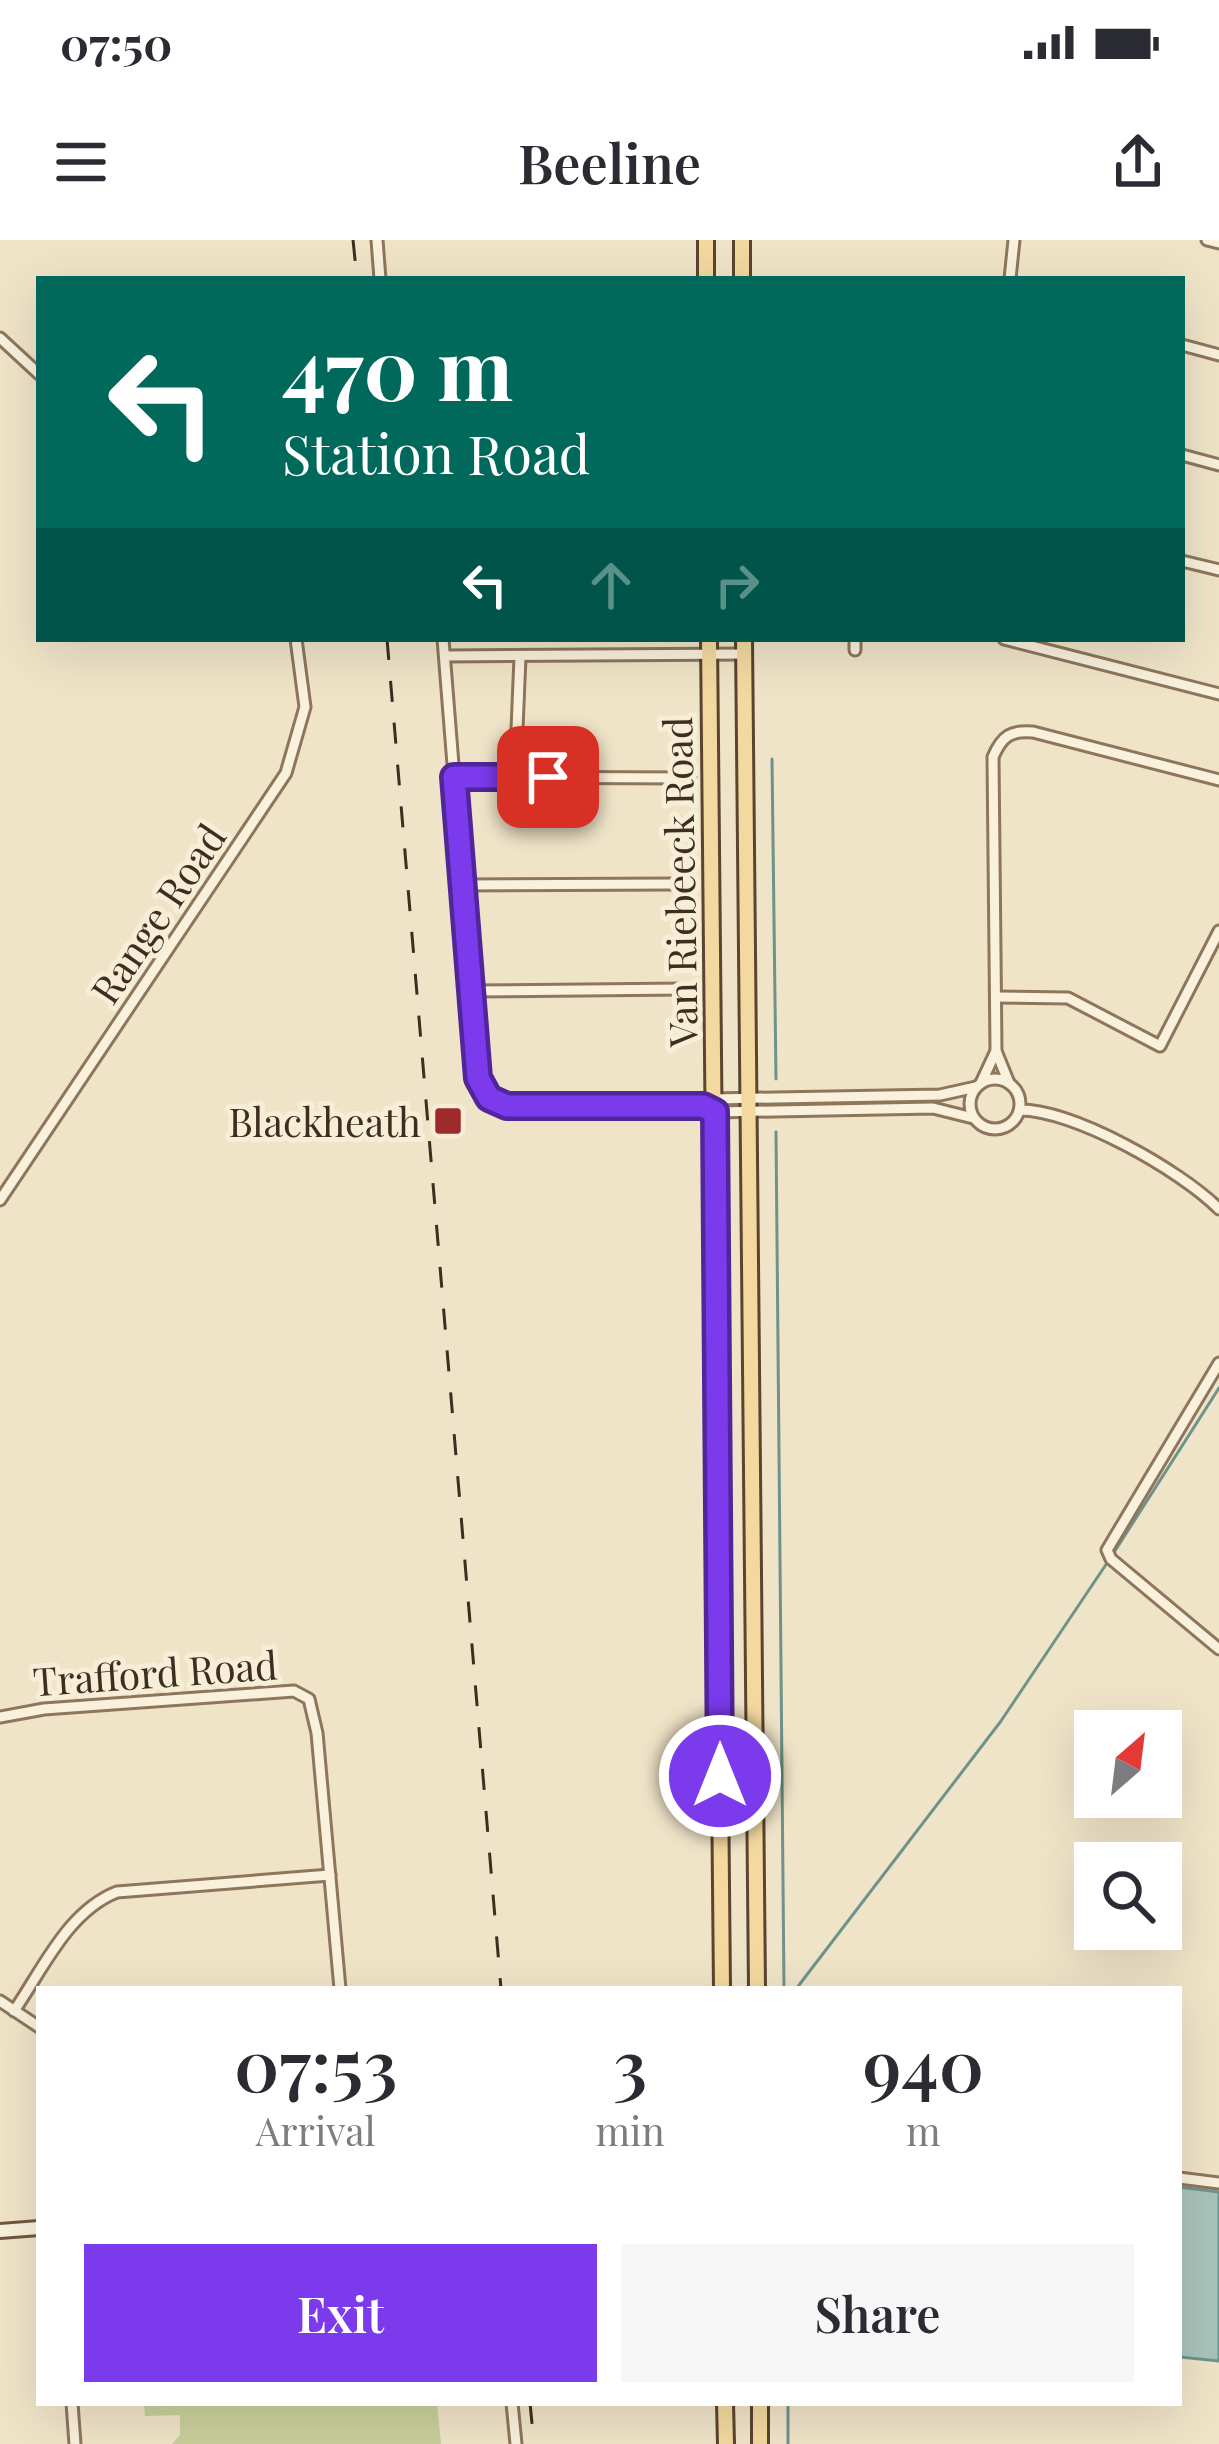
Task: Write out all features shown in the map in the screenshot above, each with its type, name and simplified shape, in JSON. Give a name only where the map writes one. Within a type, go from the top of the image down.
[{"type":"main road","points":[[706,240],[706,276]]},
{"type":"main road","points":[[742,240],[742,276]]},
{"type":"main road","name":"Van Riebeeck Road","points":[[710,647],[722,1986]]},
{"type":"main road","name":"Van Riebeeck Road","points":[[744,647],[757,1986]]},
{"type":"main road","points":[[725,2406],[726,2444]]},
{"type":"main road","points":[[760,2406],[760,2444]]},
{"type":"street","points":[[377,240],[380,276]]},
{"type":"street","points":[[1010,276],[1014,240]]},
{"type":"street","points":[[1207,240],[1219,243]]},
{"type":"street","points":[[0,338],[36,371]]},
{"type":"street","points":[[1185,346],[1219,355]]},
{"type":"street","points":[[1185,456],[1219,465]]},
{"type":"street","points":[[1185,562],[1219,570]]},
{"type":"street","name":"Range Road","points":[[0,1200],[286,773],[304,707],[296,642]]},
{"type":"street","points":[[444,642],[480,1084],[494,1102],[513,1106],[748,1104],[940,1095],[1009,1083]]},
{"type":"street","points":[[496,642],[496,656]]},
{"type":"street","points":[[610,642],[610,656]]},
{"type":"street","points":[[1016,642],[1219,694]]},
{"type":"street","points":[[446,656],[610,656],[744,647]]},
{"type":"street","points":[[517,729],[520,657]]},
{"type":"street","points":[[748,1104],[933,1108],[997,1130],[1014,1122],[1020,1110],[1018,1095],[996,1051],[993,757],[999,742],[1016,730],[1033,732],[1219,780]]},
{"type":"street","points":[[454,777],[689,778]]},
{"type":"street","points":[[464,885],[674,884]]},
{"type":"street","points":[[996,997],[1068,998],[1160,1046],[1219,932]]},
{"type":"street","points":[[472,991],[684,989]]},
{"type":"street","points":[[973,1118],[970,1102],[996,1051]]},
{"type":"street","points":[[1020,1110],[1061,1114],[1166,1171],[1219,1209]]},
{"type":"street","points":[[1219,1363],[1107,1550],[1111,1559],[1219,1649]]},
{"type":"street","name":"Trafford Road","points":[[0,1717],[44,1708],[302,1694],[313,1703],[340,1986]]},
{"type":"street","points":[[14,2011],[82,1912],[101,1898],[117,1892],[330,1875]]},
{"type":"street","points":[[0,2001],[36,2025]]},
{"type":"street","points":[[1182,2178],[1219,2183]]},
{"type":"street","points":[[0,2231],[36,2228]]},
{"type":"street","points":[[72,2406],[75,2444]]},
{"type":"street","points":[[512,2406],[516,2444]]},
{"type":"green space","points":[[144,2406],[437,2406],[441,2444],[172,2444],[180,2435],[180,2415],[145,2416]]},
{"type":"water","points":[[1182,2187],[1219,2192],[1219,2361],[1182,2357]]},
{"type":"waterway","points":[[772,759],[776,1079]]},
{"type":"waterway","points":[[776,1132],[784,1986]]},
{"type":"waterway","points":[[1113,1554],[1219,1388]]},
{"type":"waterway","points":[[798,1986],[1001,1721],[1107,1563]]},
{"type":"waterway","points":[[788,2406],[788,2444]]},
{"type":"railway","points":[[353,240],[357,276]]},
{"type":"railway","points":[[387,642],[501,1986]]},
{"type":"railway","points":[[530,2406],[534,2444]]},
{"type":"place","name":"Blackheath","points":[[448,1121]]},
{"type":"route","points":[[548,777],[454,777],[478,1078],[489,1098],[507,1106],[703,1106],[715,1112],[720,1776]]}]
